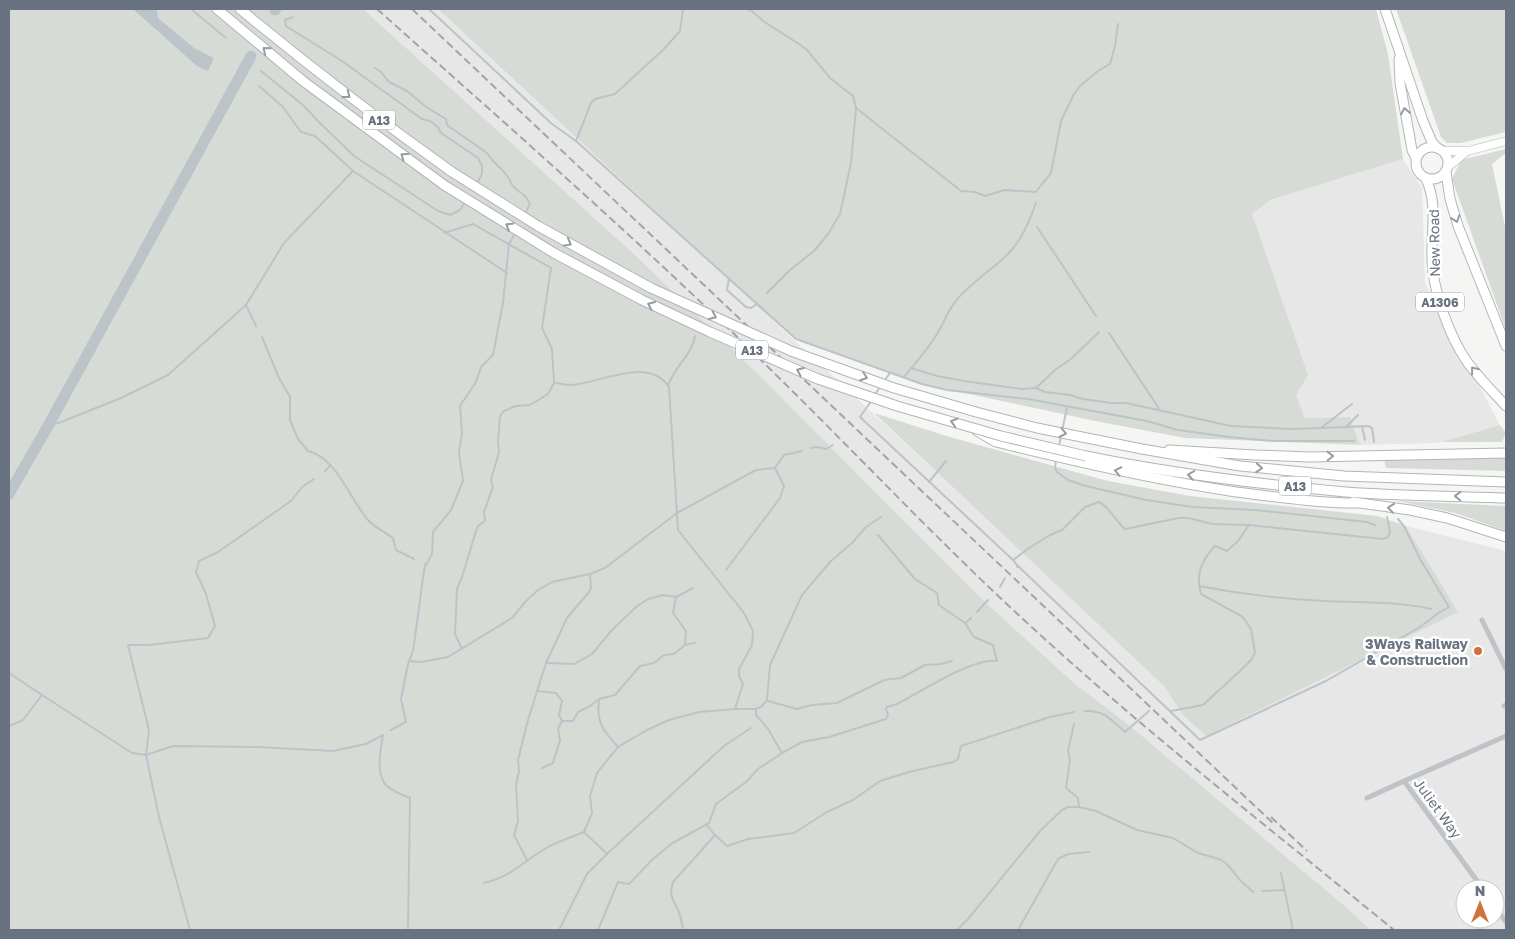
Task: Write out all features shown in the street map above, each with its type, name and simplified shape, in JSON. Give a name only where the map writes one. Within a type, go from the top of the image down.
[{"type":"main road","name":"A13","points":[[217,9],[303,81],[444,185],[554,253],[642,300],[710,332],[818,378],[897,406],[1085,460],[1215,478],[1348,492],[1506,498]]},
{"type":"main road","name":"A13","points":[[240,9],[316,72],[379,120],[452,172],[538,226],[651,288],[791,351],[894,388],[976,412],[1089,439],[1142,449],[1240,466],[1344,476],[1506,482]]},
{"type":"main road","points":[[1385,9],[1423,121],[1432,142],[1447,155],[1448,169]]},
{"type":"main road","points":[[1399,51],[1400,83],[1412,150],[1419,173],[1426,179],[1438,179],[1468,151]]},
{"type":"main road","points":[[1416,158],[1422,150],[1432,147],[1468,151],[1506,141]]},
{"type":"main road","name":"New Road","points":[[1448,169],[1450,199],[1458,226],[1506,346]]},
{"type":"main road","name":"New Road","points":[[1426,179],[1433,198],[1433,274],[1442,309],[1467,362],[1506,406]]},
{"type":"main road","points":[[1142,449],[1310,457],[1506,453]]},
{"type":"main road","points":[[1085,460],[1181,483],[1270,497],[1357,503]]},
{"type":"main road","points":[[1215,478],[1285,493],[1410,510],[1447,518],[1506,536]]},
{"type":"street","points":[[1482,620],[1506,669]]},
{"type":"street","name":"Juliet Way","points":[[1476,879],[1404,782],[1506,736]]},
{"type":"street","points":[[1367,798],[1404,782]]},
{"type":"shaded area","points":[[9,9],[363,9],[633,253],[759,375],[986,603],[1074,683],[1129,725],[1371,930],[9,930]]},
{"type":"shaded area","points":[[133,9],[157,10],[158,18],[194,48],[214,58],[208,71],[197,66]]},
{"type":"shaded area","points":[[363,9],[438,9],[1034,563],[1165,687],[1183,714],[1457,612],[1406,526],[1506,551],[1506,930],[1371,930],[1129,725],[1074,683],[986,603],[759,375],[633,253]]},
{"type":"shaded area","points":[[438,9],[1376,9],[1388,54],[1403,159],[1270,200],[1252,214],[1308,375],[1296,395],[1305,418],[1350,417],[1360,445],[1185,438],[922,384],[796,339],[766,314]]},
{"type":"shaded area","points":[[1396,9],[1506,9],[1506,132],[1461,143],[1447,143],[1441,137]]},
{"type":"shaded area","points":[[1506,149],[1506,153],[1492,164],[1506,231],[1506,330],[1452,179],[1461,160]]},
{"type":"shaded area","points":[[1403,159],[1422,188],[1425,283],[1500,425],[1437,443],[1360,445],[1350,417],[1305,418],[1296,395],[1252,212],[1270,200]]},
{"type":"shaded area","points":[[874,413],[950,437],[1108,481],[1190,496],[1378,516],[1406,526],[1458,612],[1206,736],[1183,715],[1165,687]]},
{"type":"shaded area","points":[[1500,425],[1506,433],[1502,442],[1441,442]]},
{"type":"shaded area","points":[[1506,458],[1506,471],[1386,468],[1384,460]]},
{"type":"shaded area","points":[[1397,501],[1506,506],[1506,531],[1455,513]]},
{"type":"waterway","points":[[191,9],[226,38]]},
{"type":"waterway","points":[[429,9],[552,124],[576,141],[796,339],[922,384],[947,390],[1028,399],[1147,421],[1178,430],[1229,437],[1273,441],[1354,441]]},
{"type":"waterway","points":[[576,141],[591,103],[595,99],[615,94],[664,49],[680,31],[683,9]]},
{"type":"waterway","points":[[747,9],[807,50],[830,78],[853,96],[856,108],[851,163],[840,214],[828,234],[814,251],[789,271],[767,293]]},
{"type":"waterway","points":[[293,17],[285,20],[286,26],[342,61],[422,119],[430,121],[438,127],[441,133],[478,158],[482,166],[482,174],[477,183]]},
{"type":"waterway","points":[[856,108],[961,191],[975,192],[985,196],[1004,190],[1036,192],[1051,173],[1061,121],[1074,94],[1080,86],[1110,64],[1118,24]]},
{"type":"waterway","points":[[9,494],[251,56]]},
{"type":"waterway","points":[[375,68],[389,82],[407,91],[426,107],[446,119],[447,125],[487,153],[506,174],[513,186],[527,199],[530,205],[525,213]]},
{"type":"waterway","points":[[261,71],[303,105],[354,156],[438,211],[450,215],[460,210],[465,202]]},
{"type":"waterway","points":[[259,86],[283,107],[301,132],[315,136],[353,171],[507,273]]},
{"type":"waterway","points":[[48,426],[121,398],[168,375],[246,305],[284,243],[353,171]]},
{"type":"waterway","points":[[904,377],[934,339],[957,299],[1006,256],[1016,244],[1036,203]]},
{"type":"waterway","points":[[444,233],[473,224],[551,268],[542,328],[552,349],[554,383],[548,394],[530,405],[516,406],[504,411],[500,416],[499,452],[491,480],[493,487],[484,512],[485,521],[478,526],[457,589],[455,634],[462,649]]},
{"type":"waterway","points":[[1037,227],[1096,316]]},
{"type":"waterway","points":[[426,565],[432,554],[433,532],[451,510],[463,481],[459,452],[462,433],[460,406],[476,382],[481,367],[493,355],[503,303],[509,244],[515,233]]},
{"type":"waterway","points":[[729,279],[727,290],[746,307],[751,308],[757,304]]},
{"type":"waterway","points":[[246,305],[256,326]]},
{"type":"waterway","points":[[1036,388],[1099,332]]},
{"type":"waterway","points":[[1109,333],[1159,410]]},
{"type":"waterway","points":[[668,386],[690,349],[695,336]]},
{"type":"waterway","points":[[262,337],[279,378],[290,397],[290,420],[298,439],[308,451],[327,461],[335,470],[368,520],[393,538],[396,550],[414,559]]},
{"type":"waterway","points":[[911,368],[937,376],[964,381],[1022,389],[1036,388],[1045,392],[1070,395],[1083,399],[1126,403],[1231,426],[1289,429],[1321,428],[1352,404]]},
{"type":"waterway","points":[[484,883],[504,876],[552,845],[584,832],[592,813],[590,796],[597,773],[618,747],[669,720],[699,712],[735,709],[743,684],[739,676],[739,669],[752,645],[753,631],[744,613],[678,530],[669,387],[660,378],[649,373],[636,372],[570,385],[554,383]]},
{"type":"waterway","points":[[884,381],[890,373]]},
{"type":"waterway","points":[[874,396],[880,387]]},
{"type":"waterway","points":[[872,400],[860,417],[1013,560]]},
{"type":"waterway","points":[[1062,431],[1067,408]]},
{"type":"waterway","points":[[1346,427],[1358,415]]},
{"type":"waterway","points":[[1362,426],[1365,440]]},
{"type":"waterway","points":[[1321,428],[1368,426],[1372,428],[1374,442]]},
{"type":"waterway","points":[[1059,446],[1061,436]]},
{"type":"waterway","points":[[811,448],[826,449],[833,445]]},
{"type":"waterway","points":[[409,661],[421,662],[448,657],[512,618],[538,590],[552,582],[590,574],[605,568],[677,513],[756,470],[775,468],[784,455],[802,451]]},
{"type":"waterway","points":[[1056,460],[1055,468],[1057,472],[1068,480],[1146,500],[1193,507],[1255,510],[1367,522],[1375,525]]},
{"type":"waterway","points":[[929,482],[946,461]]},
{"type":"waterway","points":[[325,471],[330,466]]},
{"type":"waterway","points":[[726,570],[780,498],[784,486],[775,468]]},
{"type":"waterway","points":[[190,930],[159,817],[146,755],[149,730],[128,645],[149,645],[208,638],[215,626],[206,594],[196,572],[199,561],[218,552],[291,501],[302,487],[314,479]]},
{"type":"waterway","points":[[1017,567],[1013,560],[1050,535],[1062,530],[1085,507],[1099,502],[1106,507],[1125,529],[1179,518],[1189,518],[1212,524],[1249,525],[1383,539],[1388,537],[1390,532],[1387,517]]},
{"type":"waterway","points":[[735,709],[756,709],[767,700],[770,665],[802,595],[831,561],[852,543],[866,527],[881,517]]},
{"type":"waterway","points":[[1018,566],[1200,740],[1326,681],[1420,627],[1449,607],[1420,559],[1404,526],[1398,519]]},
{"type":"waterway","points":[[1171,711],[1203,705],[1240,671],[1255,653],[1251,629],[1243,617],[1201,594],[1199,587],[1199,574],[1206,557],[1215,546],[1227,551],[1238,541],[1249,525]]},
{"type":"waterway","points":[[598,930],[618,882],[629,884],[652,860],[671,844],[709,823],[716,804],[746,782],[758,769],[802,742],[829,737],[886,719],[888,715],[887,707],[897,704],[960,670],[986,661],[997,661],[993,645],[974,637],[965,623],[939,605],[937,593],[915,579],[878,535]]},
{"type":"waterway","points":[[391,730],[406,722],[401,699],[408,664],[413,651],[425,564]]},
{"type":"waterway","points":[[527,860],[514,835],[518,821],[516,784],[519,772],[518,760],[546,663],[567,618],[591,588],[590,574]]},
{"type":"waterway","points":[[1000,587],[1005,578]]},
{"type":"waterway","points":[[1199,586],[1277,597],[1324,601],[1391,603],[1431,609]]},
{"type":"waterway","points":[[547,663],[574,664],[592,654],[612,630],[636,607],[648,599],[663,595],[676,597],[693,588]]},
{"type":"waterway","points":[[676,597],[673,613],[686,631],[685,645]]},
{"type":"waterway","points":[[977,612],[988,600]]},
{"type":"waterway","points":[[965,623],[971,618]]},
{"type":"waterway","points":[[537,691],[556,693],[562,701],[559,715],[562,721],[573,721],[578,712],[599,699],[615,695],[640,666],[654,663],[664,655],[674,654],[685,645],[695,643]]},
{"type":"waterway","points":[[768,701],[797,709],[812,705],[837,703],[884,680],[901,678],[925,665],[952,661]]},
{"type":"waterway","points":[[9,673],[42,695]]},
{"type":"waterway","points":[[9,726],[23,720],[42,695],[132,753],[146,755],[173,746],[258,747],[333,751],[366,744],[383,735]]},
{"type":"waterway","points":[[599,699],[598,707],[602,726],[618,747]]},
{"type":"waterway","points":[[756,709],[756,715],[768,729],[782,753]]},
{"type":"waterway","points":[[1085,711],[1103,714],[1125,732],[1149,711]]},
{"type":"waterway","points":[[683,930],[680,915],[672,896],[673,882],[715,835],[727,846],[748,839],[794,833],[827,812],[853,800],[880,781],[953,762],[958,759],[961,746],[1050,717],[1074,712]]},
{"type":"waterway","points":[[542,768],[553,763],[560,740],[558,729],[562,721]]},
{"type":"waterway","points":[[1074,724],[1068,751],[1070,760],[1066,788],[1078,798],[1079,807]]},
{"type":"waterway","points":[[559,930],[587,874],[724,746],[751,728]]},
{"type":"waterway","points":[[383,735],[380,761],[383,780],[391,789],[410,798],[408,930]]},
{"type":"waterway","points":[[957,930],[1040,831],[1062,810],[1068,807],[1079,807],[1096,811],[1137,830],[1173,838],[1198,853],[1219,859],[1226,863],[1253,892]]},
{"type":"waterway","points":[[706,824],[714,834]]},
{"type":"waterway","points":[[584,832],[607,854]]},
{"type":"waterway","points":[[1018,930],[1058,859],[1068,854],[1089,852]]},
{"type":"waterway","points":[[1281,873],[1293,930]]},
{"type":"waterway","points":[[1262,891],[1284,890]]},
{"type":"railway","points":[[377,9],[673,276],[1024,620],[1160,739],[1394,930]]},
{"type":"railway","points":[[412,9],[1274,824]]},
{"type":"railway","points":[[1271,817],[1307,851]]},
{"type":"place","name":"3Ways Railway & Construction","points":[[1478,651]]}]
